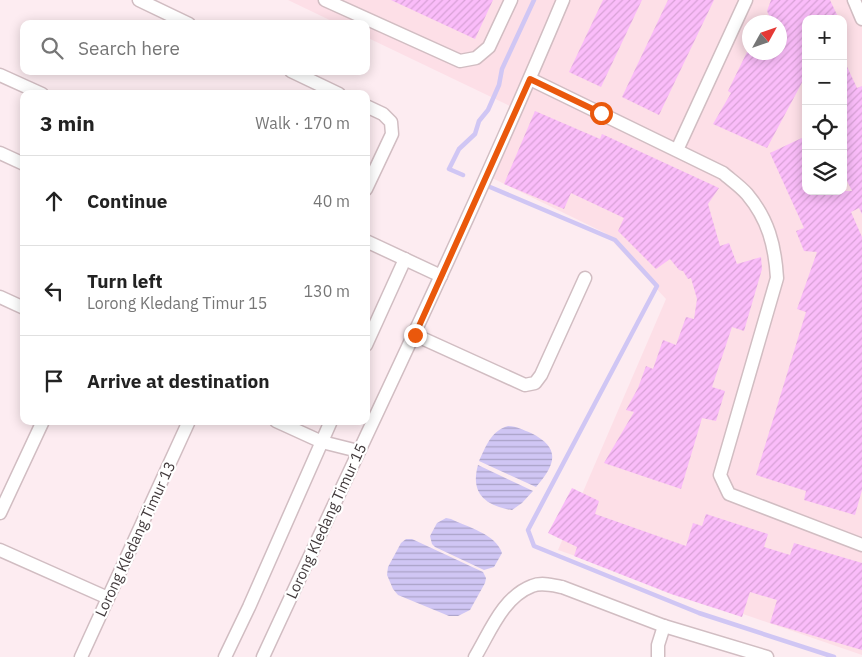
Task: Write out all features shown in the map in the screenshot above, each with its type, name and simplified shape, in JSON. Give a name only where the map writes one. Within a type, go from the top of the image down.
[{"type":"street","points":[[139,0],[182,20]]},
{"type":"street","points":[[324,0],[369,20]]},
{"type":"street","points":[[370,21],[460,61],[476,58],[489,47],[511,0]]},
{"type":"street","name":"Lorong Kledang Timur 15","points":[[263,657],[358,451],[415,335],[530,79],[563,0]]},
{"type":"street","points":[[677,150],[746,0]]},
{"type":"street","points":[[854,0],[862,19]]},
{"type":"street","points":[[0,75],[33,90]]},
{"type":"street","points":[[299,75],[331,90]]},
{"type":"street","points":[[530,79],[723,174],[747,194],[764,220],[775,251],[777,278],[720,475],[729,494],[862,545]]},
{"type":"street","points":[[370,108],[383,114],[391,122],[392,134],[370,181]]},
{"type":"street","points":[[0,153],[20,162]]},
{"type":"street","points":[[370,243],[441,276]]},
{"type":"street","points":[[370,336],[405,260]]},
{"type":"street","points":[[415,335],[526,385],[535,383],[541,375],[585,278]]},
{"type":"street","points":[[0,297],[20,306]]},
{"type":"street","points":[[0,513],[41,425]]},
{"type":"street","name":"Lorong Kledang Timur 13","points":[[81,657],[187,425]]},
{"type":"street","points":[[285,425],[322,442],[358,451]]},
{"type":"street","points":[[225,657],[330,425]]},
{"type":"street","points":[[0,550],[108,598]]},
{"type":"street","points":[[475,657],[508,602],[533,585],[547,584],[562,587],[664,626],[767,657]]},
{"type":"street","points":[[658,657],[658,645],[664,626]]},
{"type":"shaded area","points":[[288,0],[862,0],[862,655],[558,550],[666,299],[605,233],[486,175],[512,107],[370,39],[370,20],[330,20]]},
{"type":"shaded area","points":[[508,426],[517,427],[531,433],[541,439],[551,451],[551,464],[536,487],[479,461],[493,435]]},
{"type":"shaded area","points":[[478,465],[533,491],[522,503],[512,510],[494,505],[487,501],[478,490],[476,475]]},
{"type":"shaded area","points":[[446,518],[480,532],[499,546],[502,553],[494,567],[484,570],[432,544],[430,536],[437,523]]},
{"type":"shaded area","points":[[406,539],[412,539],[483,572],[486,578],[485,583],[470,610],[458,616],[449,616],[398,595],[387,575],[388,567],[401,543]]},
{"type":"building","points":[[391,0],[493,0],[475,39]]},
{"type":"building","points":[[603,0],[642,0],[601,87],[569,72]]},
{"type":"building","points":[[668,0],[714,0],[659,115],[622,97]]},
{"type":"building","points":[[771,0],[830,0],[837,15],[802,15],[802,82],[767,148],[713,124],[731,93],[728,91],[743,60],[787,60],[787,15],[769,15],[767,11]]},
{"type":"building","points":[[847,67],[857,88],[862,86],[862,214],[859,208],[851,212],[862,237],[862,490],[855,515],[804,500],[806,491],[756,475],[806,312],[797,309],[817,252],[804,251],[796,231],[804,228],[770,153],[802,138],[802,195],[847,195],[847,191],[852,191],[847,181]]},
{"type":"building","points":[[535,111],[600,139],[602,134],[719,188],[708,204],[720,246],[729,243],[737,264],[761,257],[762,269],[744,331],[732,327],[712,387],[725,391],[716,421],[702,418],[681,489],[604,463],[634,412],[626,410],[638,388],[646,366],[653,369],[663,340],[676,345],[686,317],[694,319],[697,299],[691,278],[688,279],[683,271],[679,270],[670,259],[656,269],[618,231],[624,218],[571,193],[564,209],[504,184]]},
{"type":"building","points":[[572,488],[599,501],[595,514],[686,546],[693,523],[702,526],[706,514],[768,534],[764,547],[790,555],[794,543],[862,563],[862,650],[770,623],[777,600],[750,592],[742,617],[671,594],[574,556],[577,547],[548,533]]},
{"type":"waterway","points":[[463,175],[449,169],[459,149],[475,134],[479,121],[488,110],[499,85],[502,69],[534,0]]},
{"type":"waterway","points":[[490,187],[615,240],[657,286],[528,530],[534,546],[699,613],[834,657]]},
{"type":"route","points":[[415,335],[530,79],[601,113]]}]
